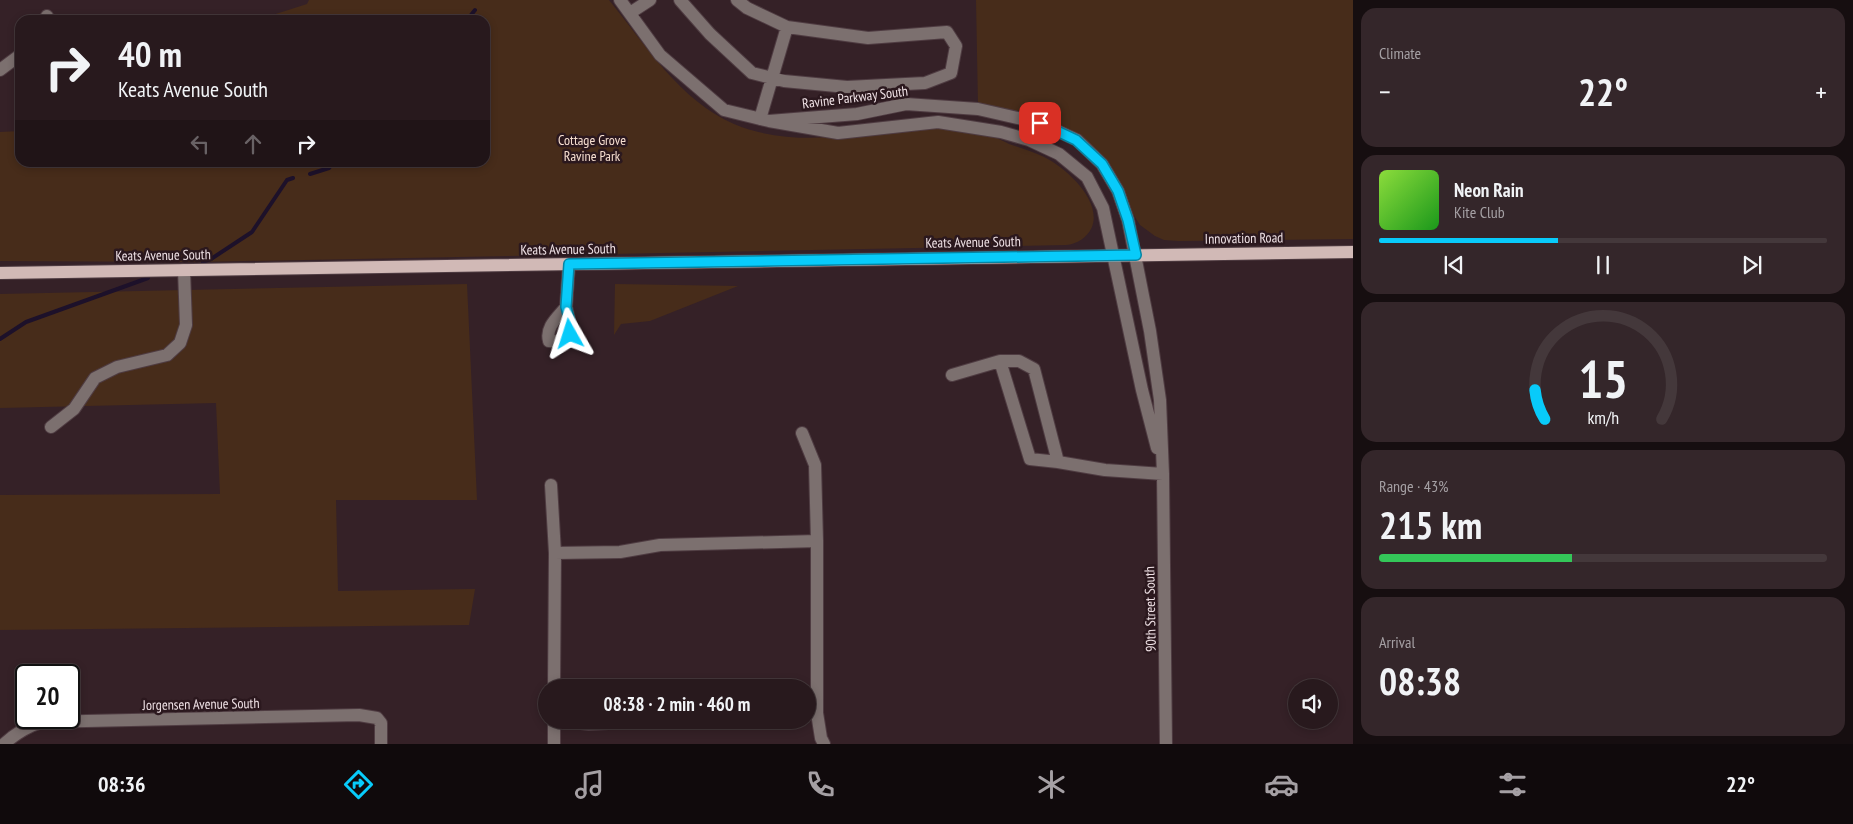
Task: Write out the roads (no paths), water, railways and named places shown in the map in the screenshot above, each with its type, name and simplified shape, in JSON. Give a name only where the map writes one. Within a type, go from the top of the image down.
[{"type":"main road","name":"Innovation Road","points":[[1136,255],[1353,252]]},
{"type":"main road","name":"Keats Avenue South","points":[[0,273],[1136,255]]},
{"type":"street","name":"Ravine Parkway South","points":[[620,0],[660,55],[724,110],[764,120],[838,133],[938,122],[1001,132],[1030,140],[1059,154],[1087,177],[1103,208],[1114,255]]},
{"type":"street","points":[[630,13],[650,0]]},
{"type":"street","points":[[680,0],[710,34],[752,73],[772,78],[847,87],[925,84],[951,73],[956,46],[947,32],[868,38],[786,27],[747,8],[737,0]]},
{"type":"street","points":[[764,120],[772,78],[786,27]]},
{"type":"street","points":[[0,70],[15,59]]},
{"type":"street","name":"Ravine Parkway South","points":[[764,120],[856,114],[906,104],[978,109],[1040,123],[1076,140],[1102,164],[1118,191],[1128,220],[1136,255]]},
{"type":"street","name":"90th Street South","points":[[1114,255],[1142,390],[1164,474]]},
{"type":"street","name":"90th Street South","points":[[1136,255],[1160,400],[1164,474],[1166,744]]},
{"type":"street","points":[[566,307],[569,264]]},
{"type":"street","points":[[51,426],[74,409],[96,378],[118,367],[167,355],[180,343],[186,325],[184,270]]},
{"type":"street","points":[[1000,361],[1030,459],[1105,470],[1164,474]]},
{"type":"street","points":[[952,375],[1000,361],[1019,361],[1034,369],[1058,462]]},
{"type":"street","points":[[802,433],[815,465],[817,541],[813,679]]},
{"type":"street","points":[[551,485],[555,553],[554,679]]},
{"type":"street","points":[[555,553],[620,552],[660,545],[817,541]]},
{"type":"street","name":"Jorgensen Avenue South","points":[[4,744],[16,734],[41,722],[359,715],[377,718],[381,723],[381,744]]},
{"type":"street","points":[[816,723],[824,744]]},
{"type":"street","points":[[554,744],[555,729]]},
{"type":"waterway","points":[[471,15],[475,10]]},
{"type":"waterway","points":[[310,174],[330,167]]},
{"type":"waterway","points":[[203,262],[211,259],[252,232],[287,180],[293,178]]},
{"type":"waterway","points":[[0,339],[26,322],[148,278]]},
{"type":"park label","name":"Cottage Grove Ravine Park","points":[[592,148]]}]
